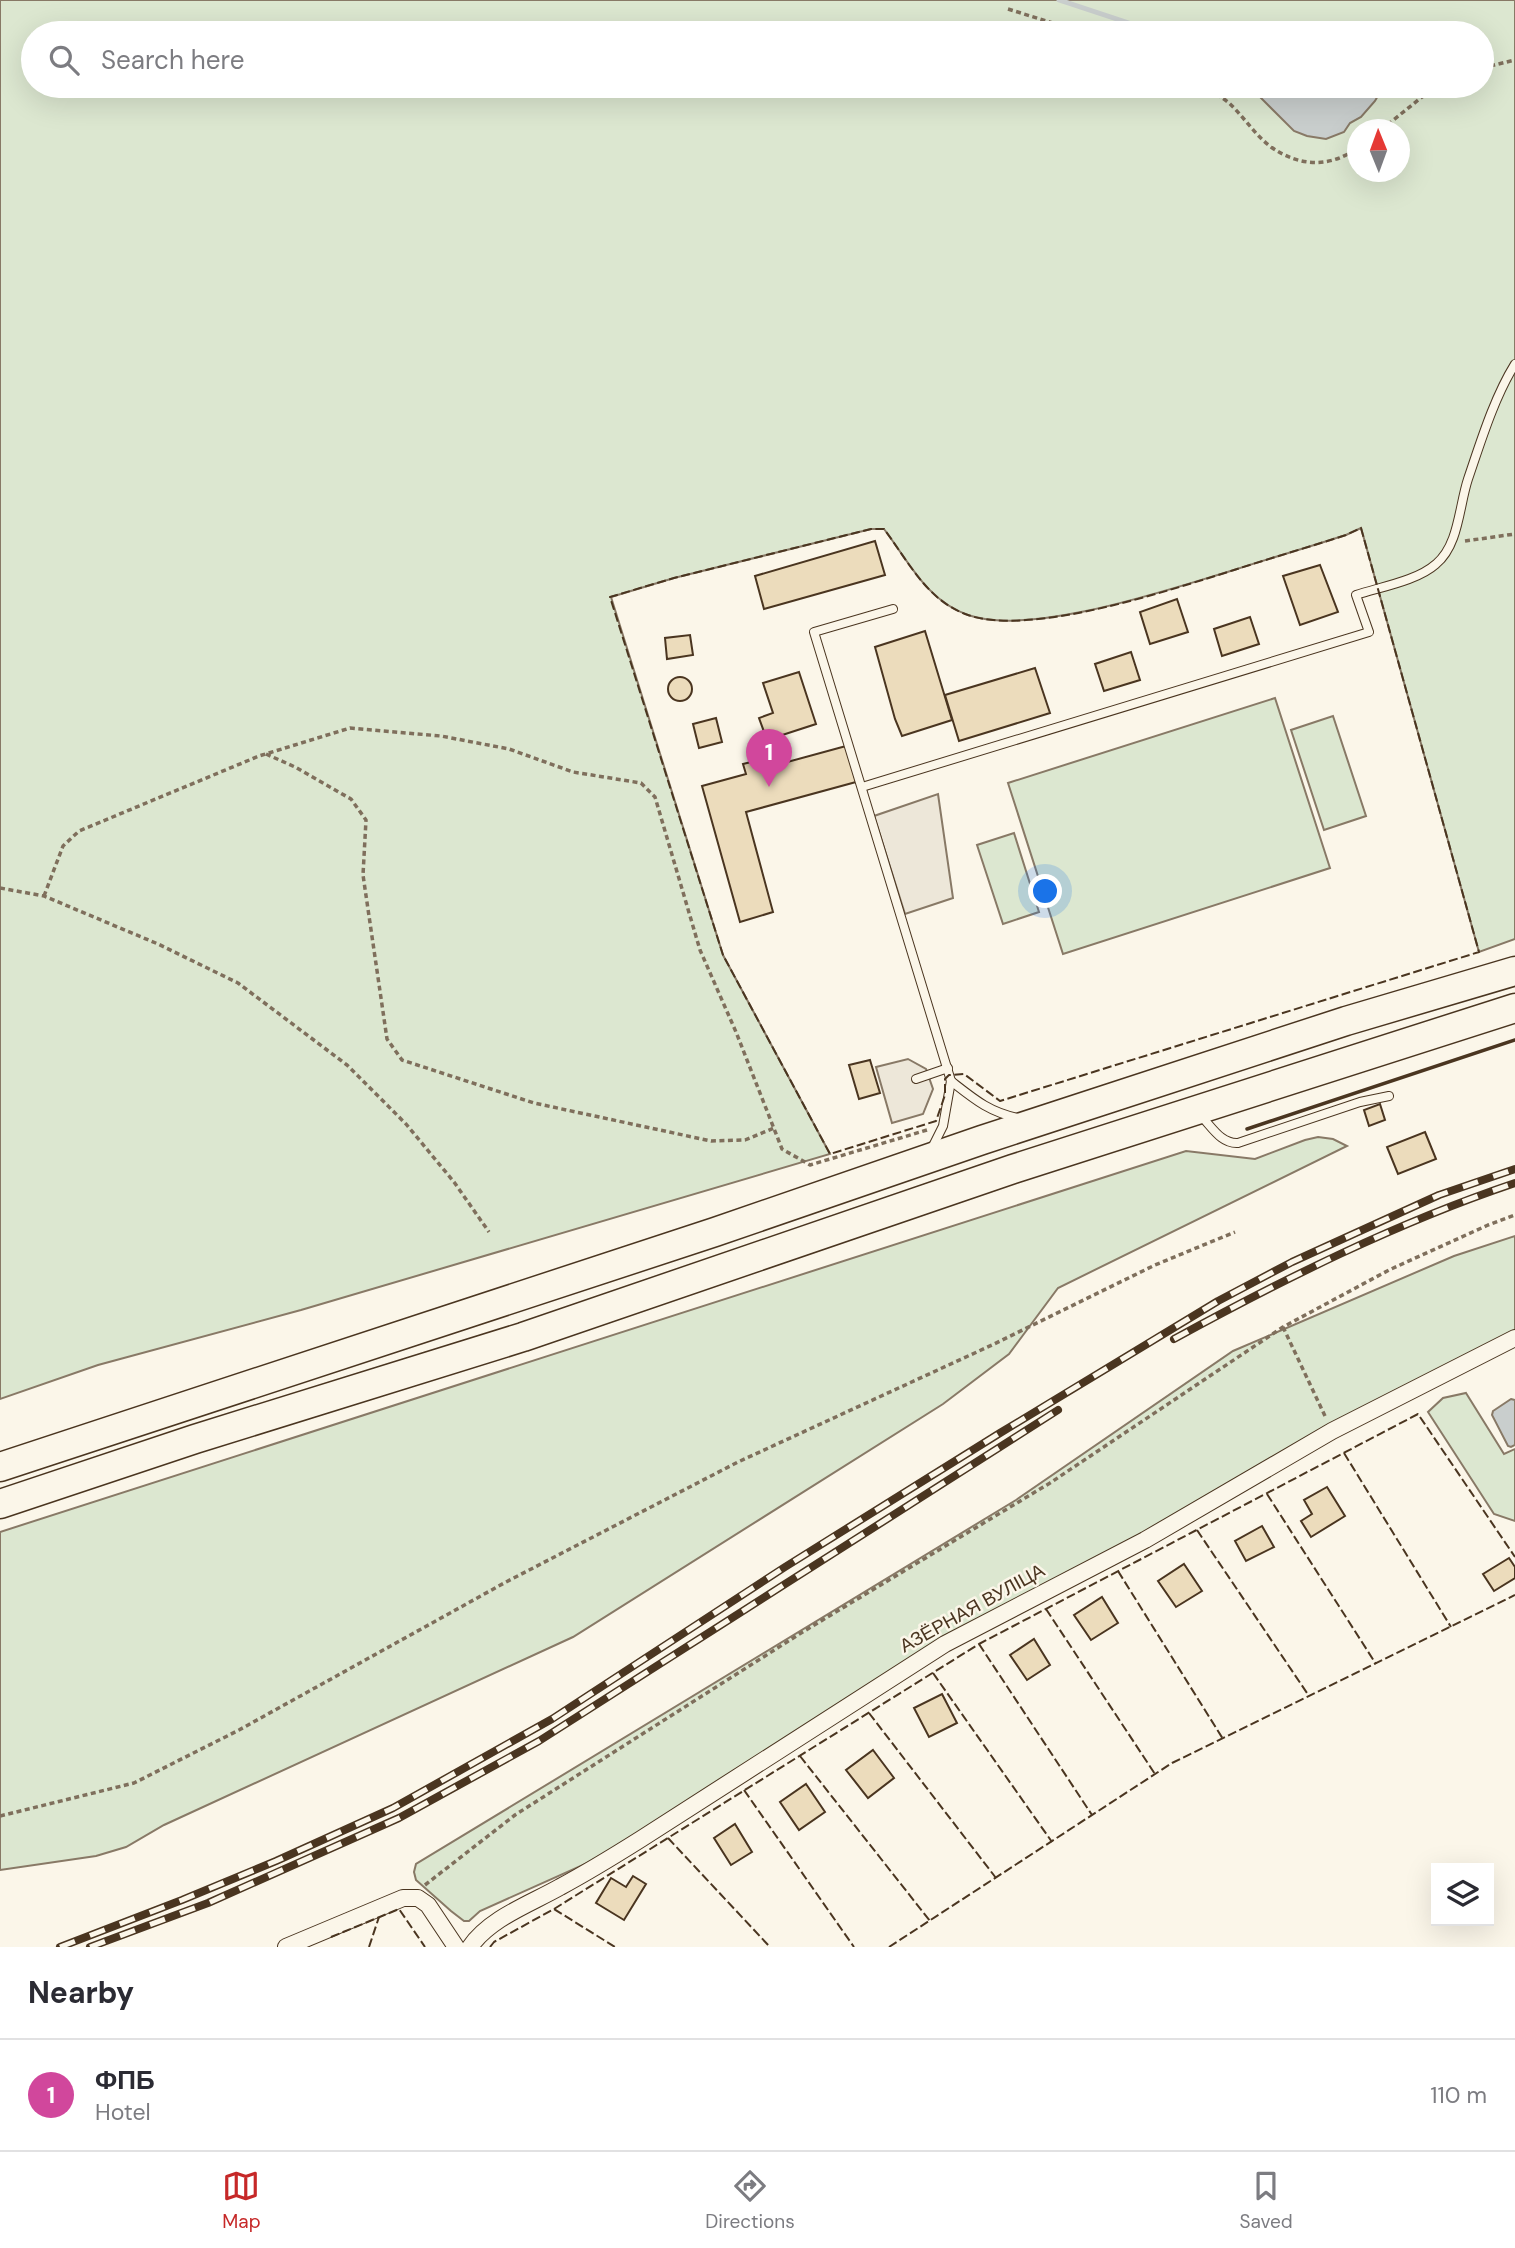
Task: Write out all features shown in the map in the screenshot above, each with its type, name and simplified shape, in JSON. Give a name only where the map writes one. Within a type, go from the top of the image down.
[{"type":"highway","points":[[0,1467],[715,1232],[982,1140],[1346,1021],[1515,971]]},
{"type":"highway","points":[[0,1504],[187,1442],[523,1337],[1013,1169],[1515,1008]]},
{"type":"street","name":"АЗЁРНАЯ ВУЛІЦА","points":[[470,1947],[478,1936],[498,1921],[590,1871],[945,1644],[1145,1539],[1332,1431],[1515,1338]]},
{"type":"street","points":[[286,1947],[403,1898],[418,1898],[428,1905],[456,1947]]},
{"type":"lane","points":[[862,788],[1368,632],[1356,595],[1409,579],[1436,564],[1450,548],[1467,482],[1490,418],[1515,364]]},
{"type":"lane","points":[[893,609],[814,632],[951,1081],[943,1126],[927,1160]]},
{"type":"lane","points":[[916,1079],[947,1068]]},
{"type":"lane","points":[[951,1081],[986,1108],[1000,1114],[1038,1122]]},
{"type":"lane","points":[[1196,1111],[1229,1143],[1238,1143],[1360,1102],[1389,1096]]},
{"type":"path","points":[[1008,9],[1046,21]]},
{"type":"path","points":[[1494,65],[1515,60]]},
{"type":"path","points":[[1222,98],[1270,146],[1293,159],[1319,163],[1347,155]]},
{"type":"path","points":[[1395,119],[1421,98]]},
{"type":"path","points":[[1450,548],[1466,541],[1515,534]]},
{"type":"path","points":[[44,896],[63,846],[79,831],[265,754],[350,728],[441,736],[509,750],[572,772],[640,783],[655,797],[700,950],[782,1149],[810,1165],[943,1126]]},
{"type":"path","points":[[265,754],[295,767],[351,799],[366,820],[363,875],[387,1039],[402,1060],[534,1103],[711,1141],[745,1140],[774,1128]]},
{"type":"path","points":[[0,888],[44,896],[158,944],[238,983],[347,1065],[406,1124],[454,1182],[489,1232]]},
{"type":"path","points":[[403,1898],[431,1881],[515,1815],[801,1633],[1050,1483],[1283,1326],[1389,1270],[1515,1215]]},
{"type":"path","points":[[0,1816],[134,1783],[239,1730],[506,1582],[738,1462],[992,1345],[1155,1265],[1234,1232]]},
{"type":"path","points":[[1283,1326],[1332,1431]]},
{"type":"green space","points":[[0,0],[1515,0],[1515,939],[1479,952],[1361,528],[1346,535],[1138,598],[1101,608],[1027,620],[995,620],[968,615],[954,609],[920,579],[884,529],[871,529],[674,578],[611,597],[723,955],[830,1154],[301,1310],[98,1365],[0,1399]]},
{"type":"green space","points":[[1275,698],[1330,868],[1063,954],[1008,783]]},
{"type":"green space","points":[[1333,716],[1366,816],[1324,830],[1291,730]]},
{"type":"green space","points":[[1014,833],[1039,912],[1003,924],[977,845]]},
{"type":"green space","points":[[1318,1137],[1333,1139],[1347,1146],[1058,1288],[1009,1354],[943,1404],[573,1637],[164,1825],[126,1847],[96,1856],[0,1870],[0,1532],[1186,1151],[1255,1159]]},
{"type":"green space","points":[[1515,1236],[1515,1338],[945,1644],[641,1839],[480,1911],[469,1921],[464,1921],[451,1911],[416,1880],[416,1864],[1016,1500],[1233,1351],[1454,1256]]},
{"type":"green space","points":[[1466,1393],[1504,1454],[1515,1449],[1515,1521],[1494,1514],[1428,1412],[1443,1398]]},
{"type":"shaded area","points":[[1261,98],[1377,98],[1361,117],[1347,119],[1344,132],[1326,139],[1294,131]]},
{"type":"shaded area","points":[[938,794],[953,898],[905,914],[874,816]]},
{"type":"shaded area","points":[[908,1059],[926,1069],[933,1089],[923,1114],[892,1123],[876,1067]]},
{"type":"shaded area","points":[[1511,1399],[1515,1400],[1515,1445],[1511,1447],[1492,1415],[1493,1411]]},
{"type":"building","points":[[875,541],[885,575],[764,609],[755,576]]},
{"type":"building","points":[[1320,565],[1338,612],[1300,625],[1283,576]]},
{"type":"building","points":[[1177,599],[1188,632],[1150,644],[1140,612]]},
{"type":"building","points":[[1250,617],[1259,644],[1222,656],[1214,629]]},
{"type":"building","points":[[925,631],[952,720],[902,736],[875,647]]},
{"type":"building","points":[[690,635],[693,655],[667,659],[665,638]]},
{"type":"building","points":[[1131,652],[1140,680],[1104,691],[1095,664]]},
{"type":"building","points":[[1035,668],[1050,713],[959,741],[945,695]]},
{"type":"building","points":[[799,672],[816,724],[767,740],[759,718],[773,713],[763,683]]},
{"type":"building","points":[[680,677],[689,680],[692,689],[689,698],[680,701],[671,698],[668,689],[671,680]]},
{"type":"building","points":[[716,718],[722,742],[699,748],[693,724]]},
{"type":"building","points":[[846,746],[856,782],[746,812],[773,912],[740,922],[702,786],[746,774],[743,764],[767,758],[769,767]]},
{"type":"building","points":[[870,1060],[880,1093],[859,1099],[849,1065]]},
{"type":"building","points":[[1380,1104],[1385,1120],[1369,1126],[1364,1110]]},
{"type":"building","points":[[1425,1132],[1436,1159],[1398,1174],[1387,1147]]},
{"type":"building","points":[[1327,1487],[1345,1516],[1311,1537],[1301,1521],[1312,1514],[1304,1500]]},
{"type":"building","points":[[1262,1526],[1274,1547],[1246,1561],[1235,1541]]},
{"type":"building","points":[[1509,1558],[1515,1567],[1515,1578],[1494,1591],[1483,1574]]},
{"type":"building","points":[[1184,1564],[1202,1591],[1176,1607],[1158,1581]]},
{"type":"building","points":[[1102,1597],[1118,1623],[1091,1640],[1074,1615]]},
{"type":"building","points":[[1034,1639],[1050,1665],[1027,1680],[1010,1655]]},
{"type":"building","points":[[942,1694],[957,1723],[929,1737],[914,1708]]},
{"type":"building","points":[[873,1750],[894,1778],[868,1798],[846,1770]]},
{"type":"building","points":[[806,1784],[825,1812],[799,1830],[780,1802]]},
{"type":"building","points":[[735,1824],[752,1852],[731,1865],[714,1838]]},
{"type":"building","points":[[633,1876],[646,1884],[624,1920],[596,1903],[611,1878],[626,1887]]},
{"type":"waterway","points":[[1059,0],[1123,21]]},
{"type":"railway","points":[[60,1947],[276,1861],[393,1808],[552,1719],[785,1567],[1218,1301],[1292,1262],[1439,1195],[1515,1169]]},
{"type":"railway","points":[[1174,1339],[1257,1295],[1384,1234],[1515,1183]]},
{"type":"railway","points":[[90,1947],[208,1903],[399,1818],[539,1741],[1058,1410]]},
{"type":"fence","points":[[1361,528],[1479,952],[1000,1101],[964,1074],[949,1075],[945,1079],[945,1095],[936,1121],[830,1154],[723,955],[610,597],[674,578],[871,529],[884,529],[920,579],[954,609],[968,615],[995,620],[1027,620],[1063,616],[1138,599],[1346,535],[1361,528]]},
{"type":"fence","points":[[554,1909],[979,1644],[1418,1414],[1515,1557]]},
{"type":"fence","points":[[1344,1453],[1451,1627]]},
{"type":"fence","points":[[1267,1494],[1376,1664]]},
{"type":"fence","points":[[1197,1530],[1309,1696]]},
{"type":"fence","points":[[1118,1571],[1223,1739]]},
{"type":"fence","points":[[889,1947],[1172,1763],[1515,1595]]},
{"type":"fence","points":[[1046,1609],[1155,1774]]},
{"type":"fence","points":[[979,1644],[1092,1815]]},
{"type":"fence","points":[[933,1673],[1052,1842]]},
{"type":"fence","points":[[869,1713],[996,1878]]},
{"type":"fence","points":[[800,1756],[930,1921]]},
{"type":"fence","points":[[744,1790],[854,1947]]},
{"type":"fence","points":[[668,1838],[770,1947]]},
{"type":"fence","points":[[331,1937],[399,1909],[425,1947]]},
{"type":"fence","points":[[490,1947],[494,1942],[554,1909],[615,1947]]},
{"type":"fence","points":[[369,1947],[379,1917]]},
{"type":"wall","points":[[1247,1129],[1515,1040]]},
{"type":"place","name":"ФПБ","points":[[769,787]]}]
